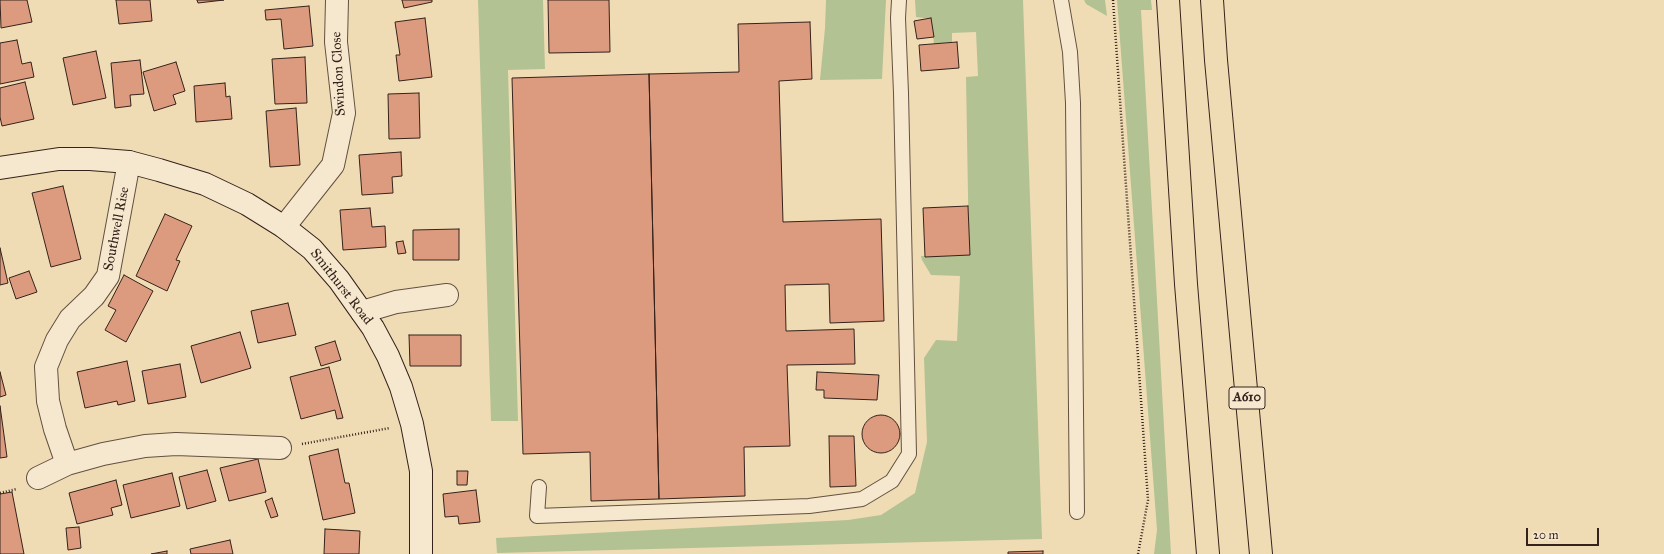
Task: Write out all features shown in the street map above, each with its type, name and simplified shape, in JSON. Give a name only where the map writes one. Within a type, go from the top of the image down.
[{"type":"highway","points":[[1168,0],[1186,284],[1208,554]]},
{"type":"highway","name":"A610","points":[[1212,0],[1216,60],[1261,554]]},
{"type":"street","name":"Swindon Close","points":[[284,227],[333,165],[344,113],[336,42],[337,0]]},
{"type":"street","name":"Smithurst Road","points":[[0,168],[59,158],[129,162],[205,184],[247,204],[284,227],[312,249],[339,280],[373,328],[388,356],[401,387],[412,424],[421,471],[421,554]]},
{"type":"street","name":"Southwell Rise","points":[[67,464],[55,429],[48,401],[46,367],[57,340],[70,319],[94,296],[108,276],[129,162]]},
{"type":"street","points":[[362,312],[396,302],[447,295]]},
{"type":"street","points":[[38,478],[67,464],[103,454],[144,446],[176,444],[280,448]]},
{"type":"lane","points":[[539,487],[537,516],[808,506],[862,499],[892,481],[909,454],[898,18],[899,0]]},
{"type":"lane","points":[[1061,0],[1070,52],[1073,104],[1077,512]]},
{"type":"path","points":[[1114,0],[1148,500],[1138,554]]},
{"type":"path","points":[[280,448],[412,424]]},
{"type":"green space","points":[[478,0],[543,0],[545,69],[508,70],[518,421],[491,421]]},
{"type":"green space","points":[[826,0],[886,0],[882,79],[820,80]]},
{"type":"green space","points":[[915,0],[1023,0],[1042,539],[497,553],[496,538],[848,520],[881,515],[915,493],[927,442],[924,358],[936,340],[957,341],[960,276],[931,275],[921,256],[969,255],[966,77],[978,76],[976,32],[952,33],[952,42],[934,44],[931,19],[916,17]]},
{"type":"green space","points":[[1084,0],[1105,0],[1107,16],[1086,4]]},
{"type":"green space","points":[[1117,0],[1151,0],[1152,10],[1141,10],[1171,554],[1154,554],[1157,530]]},
{"type":"building","points":[[0,0],[27,0],[32,22],[1,28]]},
{"type":"building","points":[[116,0],[150,0],[152,21],[119,24]]},
{"type":"building","points":[[197,0],[224,0],[198,3]]},
{"type":"building","points":[[402,0],[432,0],[432,2],[404,8]]},
{"type":"building","points":[[548,0],[609,0],[610,52],[549,53]]},
{"type":"building","points":[[309,6],[313,46],[284,49],[281,19],[266,20],[265,10]]},
{"type":"building","points":[[425,18],[432,77],[399,81],[396,55],[400,55],[395,22]]},
{"type":"building","points":[[931,18],[934,37],[917,39],[914,21]]},
{"type":"building","points":[[810,22],[812,79],[779,81],[783,222],[881,219],[884,321],[830,323],[829,284],[785,285],[786,331],[854,329],[855,364],[787,365],[790,446],[744,447],[745,496],[659,499],[649,74],[739,72],[738,24]]},
{"type":"building","points":[[17,40],[22,64],[31,62],[34,77],[0,84],[0,43]]},
{"type":"building","points":[[957,42],[959,68],[921,71],[919,45]]},
{"type":"building","points":[[96,51],[106,98],[73,105],[63,58]]},
{"type":"building","points":[[305,57],[307,103],[275,104],[272,59]]},
{"type":"building","points":[[140,60],[144,94],[130,95],[131,106],[115,108],[111,63]]},
{"type":"building","points":[[176,62],[185,91],[173,95],[176,104],[154,111],[143,72]]},
{"type":"building","points":[[649,74],[659,499],[591,501],[590,452],[523,454],[512,78]]},
{"type":"building","points":[[25,82],[34,119],[2,126],[0,117],[0,88]]},
{"type":"building","points":[[225,83],[226,97],[230,96],[232,119],[196,122],[194,86]]},
{"type":"building","points":[[419,93],[420,138],[389,139],[388,94]]},
{"type":"building","points":[[296,108],[300,165],[270,167],[266,111]]},
{"type":"building","points":[[401,152],[402,176],[392,177],[393,193],[362,195],[359,155]]},
{"type":"building","points":[[63,186],[81,259],[51,267],[32,193]]},
{"type":"building","points":[[968,206],[970,255],[925,257],[923,208]]},
{"type":"building","points":[[370,208],[372,227],[385,226],[386,247],[343,250],[340,210]]},
{"type":"building","points":[[165,214],[192,226],[176,260],[180,261],[167,291],[136,276]]},
{"type":"building","points":[[459,229],[459,260],[413,260],[413,230]]},
{"type":"building","points":[[403,241],[406,253],[398,254],[396,242]]},
{"type":"building","points":[[0,248],[8,283],[0,285]]},
{"type":"building","points":[[29,271],[37,292],[16,299],[9,278]]},
{"type":"building","points":[[124,275],[153,291],[126,342],[105,330],[116,310],[108,306]]},
{"type":"building","points":[[288,303],[296,335],[258,343],[251,311]]},
{"type":"building","points":[[240,332],[251,368],[201,383],[191,346]]},
{"type":"building","points":[[409,335],[461,335],[461,366],[410,366]]},
{"type":"building","points":[[335,341],[341,360],[321,366],[315,347]]},
{"type":"building","points":[[127,361],[135,401],[118,405],[117,401],[85,408],[77,372]]},
{"type":"building","points":[[180,364],[186,397],[148,404],[142,371]]},
{"type":"building","points":[[329,367],[343,418],[337,419],[335,410],[301,419],[290,377]]},
{"type":"building","points":[[0,372],[6,395],[0,397]]},
{"type":"building","points":[[817,372],[879,375],[877,400],[824,398],[824,390],[816,390]]},
{"type":"building","points":[[0,406],[7,457],[0,458]]},
{"type":"building","points":[[881,415],[894,421],[900,434],[894,447],[881,453],[868,447],[862,434],[868,421]]},
{"type":"building","points":[[829,436],[854,436],[856,486],[830,487]]},
{"type":"building","points":[[338,449],[345,483],[349,483],[355,513],[323,520],[309,456]]},
{"type":"building","points":[[258,459],[266,492],[229,501],[220,468]]},
{"type":"building","points":[[207,470],[216,501],[187,509],[179,477]]},
{"type":"building","points":[[457,471],[468,471],[467,485],[457,485]]},
{"type":"building","points":[[172,473],[180,506],[131,518],[123,485]]},
{"type":"building","points":[[116,480],[122,505],[111,508],[113,515],[77,524],[69,493]]},
{"type":"building","points":[[476,490],[480,522],[459,524],[458,516],[445,517],[443,494]]},
{"type":"building","points":[[12,492],[24,554],[0,554],[0,494]]},
{"type":"building","points":[[272,498],[278,516],[271,518],[265,501]]},
{"type":"building","points":[[79,527],[81,548],[68,550],[66,528]]},
{"type":"building","points":[[325,529],[360,531],[359,554],[324,554]]},
{"type":"building","points":[[230,540],[233,554],[191,554],[190,549]]},
{"type":"building","points":[[167,551],[167,554],[151,554]]},
{"type":"building","points":[[1043,551],[1043,554],[1008,554],[1008,552]]}]
